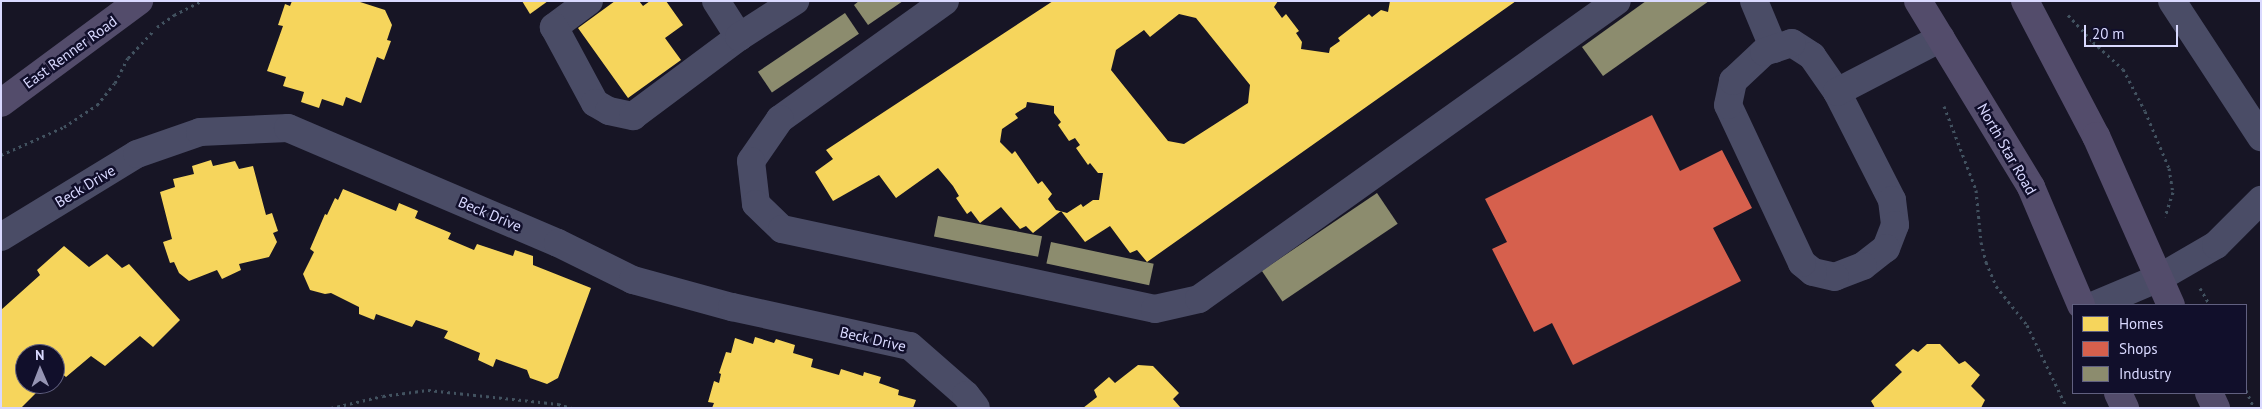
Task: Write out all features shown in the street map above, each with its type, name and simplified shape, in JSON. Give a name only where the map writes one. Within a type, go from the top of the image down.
[{"type":"main road","name":"East Renner Road","points":[[1,102],[139,1]]},
{"type":"main road","name":"North Star Road","points":[[1918,1],[2031,187],[2081,304]]},
{"type":"main road","points":[[2025,1],[2096,136],[2171,304]]},
{"type":"main road","points":[[2118,394],[2125,408]]},
{"type":"main road","points":[[2209,394],[2216,408]]},
{"type":"lane","points":[[589,1],[554,27],[595,103],[609,111],[633,116],[739,36],[795,1]]},
{"type":"lane","points":[[716,1],[739,36]]},
{"type":"lane","points":[[945,1],[780,119],[751,161],[756,204],[782,229],[1155,309],[1199,298],[1617,1]]},
{"type":"lane","points":[[1754,1],[1774,49]]},
{"type":"lane","points":[[2172,1],[2261,137]]},
{"type":"lane","points":[[1837,92],[1941,38]]},
{"type":"lane","points":[[1792,43],[1812,56],[1837,92],[1892,200],[1895,225],[1886,248],[1864,266],[1835,277],[1813,272],[1802,262],[1728,105],[1733,81],[1764,52],[1792,43]]},
{"type":"lane","name":"Beck Drive","points":[[1,237],[137,154],[200,132],[288,128],[558,243],[633,280],[732,307],[910,346],[966,395],[976,408]]},
{"type":"lane","points":[[2097,304],[2159,278],[2216,245],[2261,200]]},
{"type":"path","points":[[1,155],[64,127],[97,105],[115,83],[128,58],[151,32],[174,15],[202,1]]},
{"type":"path","points":[[2066,12],[2093,42],[2123,68],[2145,111],[2169,168],[2173,192],[2169,209],[2163,220]]},
{"type":"path","points":[[1941,100],[1952,123],[1964,163],[1976,190],[1981,242],[1986,262],[1996,286],[2027,325],[2067,408]]},
{"type":"path","points":[[2186,263],[2209,304]]},
{"type":"path","points":[[331,408],[383,396],[428,390],[558,404],[572,408]]},
{"type":"path","points":[[2247,392],[2254,408]]},
{"type":"building: Homes","points":[[292,1],[357,1],[385,10],[392,25],[387,40],[391,41],[384,60],[377,57],[361,103],[346,97],[343,106],[322,99],[319,108],[301,102],[304,92],[283,86],[286,77],[267,71],[283,26],[278,25],[285,4],[290,6]]},
{"type":"building: Homes","points":[[522,1],[548,1],[530,14]]},
{"type":"building: Homes","points":[[615,1],[639,1],[643,6],[650,1],[666,1],[683,25],[665,38],[681,60],[628,98],[578,28]]},
{"type":"building: Homes","points":[[1053,1],[1278,1],[1274,7],[1282,18],[1286,14],[1299,31],[1296,33],[1302,42],[1301,49],[1329,53],[1330,48],[1340,41],[1338,38],[1369,14],[1372,17],[1381,10],[1388,12],[1390,1],[1516,1],[1147,262],[1137,250],[1130,253],[1110,226],[1085,242],[1061,211],[1033,233],[1026,226],[1020,229],[1001,207],[980,223],[971,211],[967,214],[956,198],[959,196],[953,186],[938,168],[896,198],[879,175],[833,201],[815,172],[833,159],[826,150]],"holes":[[[1179,14],[1196,18],[1250,85],[1248,103],[1184,144],[1168,141],[1111,70],[1116,50],[1144,30],[1150,37]],[[1027,102],[1054,106],[1054,113],[1061,122],[1058,125],[1069,141],[1075,138],[1080,145],[1076,148],[1088,165],[1090,163],[1098,173],[1103,173],[1099,200],[1093,200],[1083,207],[1081,204],[1067,213],[1056,210],[1048,199],[1052,194],[1042,181],[1038,184],[1015,151],[1012,154],[1000,142],[1002,129],[1018,118],[1015,114],[1026,107]]]},
{"type":"building: Homes","points":[[211,160],[213,166],[235,161],[239,169],[253,166],[266,215],[272,213],[278,231],[273,233],[277,242],[269,257],[239,264],[241,270],[222,279],[217,270],[189,281],[179,273],[174,262],[170,263],[163,242],[172,239],[160,192],[175,187],[173,179],[194,174],[192,166]]},
{"type":"building: Homes","points":[[343,189],[396,211],[399,203],[418,211],[415,218],[451,233],[448,239],[474,250],[477,244],[513,256],[515,250],[533,256],[533,265],[591,288],[558,378],[547,384],[530,378],[527,370],[496,359],[493,367],[478,360],[480,353],[444,338],[448,331],[416,320],[412,327],[376,314],[374,320],[359,314],[359,307],[331,293],[325,294],[310,290],[303,274],[314,252],[310,249],[325,214],[327,215],[335,198],[338,200]]},
{"type":"building: Homes","points":[[64,246],[89,267],[107,254],[122,268],[129,264],[180,320],[153,347],[140,336],[105,366],[91,356],[66,377],[65,344],[15,344],[15,394],[35,394],[21,408],[1,408],[1,310],[40,275],[37,270]]},
{"type":"building: Homes","points":[[755,337],[774,343],[776,339],[795,345],[793,353],[813,359],[811,367],[839,375],[841,369],[863,376],[864,372],[881,377],[879,383],[899,390],[898,395],[916,400],[913,408],[712,408],[714,403],[708,402],[714,381],[719,383],[721,374],[719,373],[726,352],[731,353],[735,338],[753,344]]},
{"type":"building: Homes","points":[[1927,344],[1940,344],[1959,364],[1965,361],[1980,375],[1971,386],[1985,400],[1981,408],[1875,408],[1871,401],[1902,372],[1895,365],[1913,349],[1918,352]]},
{"type":"building: Homes","points":[[1138,365],[1153,366],[1179,393],[1173,399],[1181,408],[1083,408],[1097,397],[1094,390],[1109,377],[1115,383]]},
{"type":"building: Shops","points":[[1652,115],[1680,171],[1722,150],[1752,208],[1713,228],[1741,281],[1573,365],[1552,323],[1534,332],[1492,249],[1507,242],[1485,199]]},
{"type":"building: Industry","points":[[859,1],[903,1],[868,25],[854,5]]},
{"type":"building: Industry","points":[[1646,1],[1709,1],[1603,76],[1582,47]]},
{"type":"building: Industry","points":[[845,13],[859,34],[772,92],[758,72]]},
{"type":"building: Industry","points":[[1377,193],[1398,224],[1282,301],[1262,271]]},
{"type":"building: Industry","points":[[938,216],[1042,236],[1038,257],[934,237]]},
{"type":"building: Industry","points":[[1051,242],[1154,264],[1149,285],[1046,264]]}]
